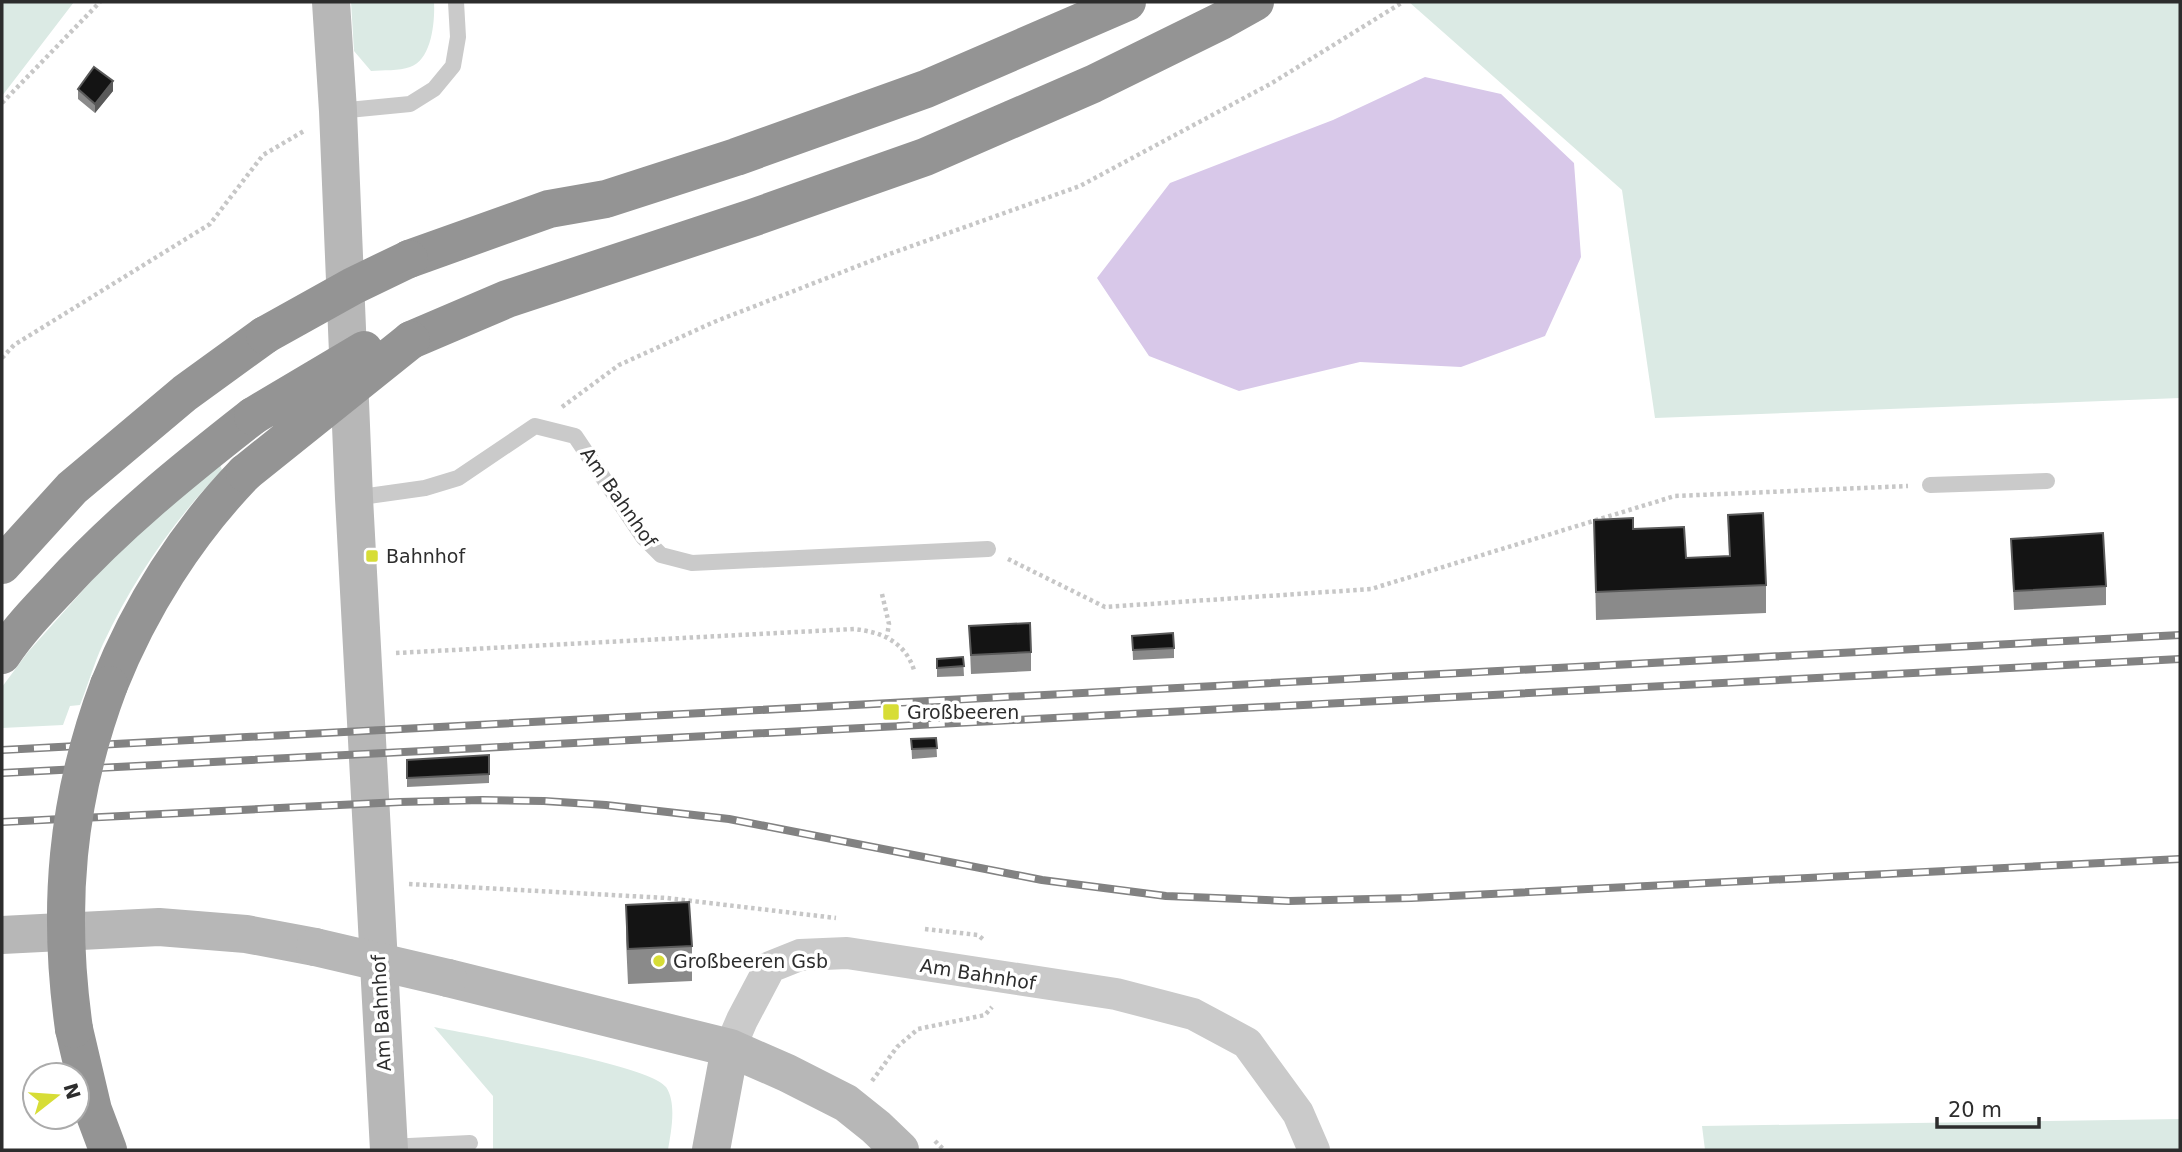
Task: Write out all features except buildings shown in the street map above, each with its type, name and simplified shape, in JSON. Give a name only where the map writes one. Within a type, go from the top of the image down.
[{"type":"highway","points":[[2,565],[72,488],[184,393],[265,335],[353,286],[409,259],[549,209],[606,199],[926,89],[1127,2]]},
{"type":"highway","points":[[2,655],[18,632],[93,550],[162,488],[253,416],[363,351],[411,340],[507,299],[752,218],[925,157],[1093,84],[1255,2]]},
{"type":"highway","points":[[108,1150],[93,1110],[74,1029],[65,923],[67,863],[74,810],[82,773],[109,685],[125,643],[168,570],[219,499],[245,473],[411,340]]},
{"type":"street","name":"Am Bahnhof","points":[[331,2],[389,1149]]},
{"type":"street","points":[[2,935],[159,927],[246,934],[448,978],[730,1048],[846,1103],[876,1126],[900,1150]]},
{"type":"street","name":"Am Bahnhof","points":[[711,1150],[730,1048],[770,967],[800,955],[848,953],[1116,994],[1194,1014],[1247,1044],[1298,1113],[1314,1150]]},
{"type":"lane","points":[[338,111],[410,104],[434,89],[453,66],[458,37],[456,2]]},
{"type":"lane","points":[[354,498],[425,488],[458,478],[535,425]]},
{"type":"lane","name":"Am Bahnhof","points":[[535,425],[575,436],[632,522],[661,555],[692,563],[988,549]]},
{"type":"lane","points":[[1930,485],[2047,481]]},
{"type":"lane","points":[[389,1149],[470,1143]]},
{"type":"path","points":[[2,103],[100,2]]},
{"type":"path","points":[[535,425],[619,365],[713,323],[881,257],[1080,186],[1261,89],[1404,2]]},
{"type":"path","points":[[2,358],[14,345],[210,223],[263,155],[338,111]]},
{"type":"path","points":[[988,549],[1105,607],[1371,589],[1675,496],[1930,485]]},
{"type":"path","points":[[882,594],[889,624],[887,636]]},
{"type":"path","points":[[395,654],[838,629],[866,630],[887,636],[903,650],[914,670]]},
{"type":"path","points":[[408,884],[667,898],[843,919]]},
{"type":"path","points":[[872,1082],[897,1047],[918,1029],[985,1015],[999,998],[1001,978],[991,945],[978,935],[924,929]]},
{"type":"shaded area","points":[[2,2],[74,2],[2,96]]},
{"type":"shaded area","points":[[351,2],[434,2],[431,39],[423,57],[410,67],[371,71],[354,51]]},
{"type":"shaded area","points":[[1409,2],[2180,2],[2180,398],[1655,418],[1622,190]]},
{"type":"shaded area","points":[[1425,77],[1501,94],[1574,163],[1581,257],[1545,336],[1461,367],[1360,362],[1239,391],[1149,356],[1097,278],[1170,183],[1333,120]]},
{"type":"shaded area","points":[[219,462],[222,470],[155,552],[127,597],[100,651],[80,705],[70,706],[63,725],[2,728],[2,687],[28,652],[110,560]]},
{"type":"shaded area","points":[[434,1027],[595,1060],[653,1078],[666,1087],[671,1101],[668,1150],[493,1150],[493,1096]]},
{"type":"shaded area","points":[[2180,1119],[2180,1150],[1705,1150],[1702,1126]]},
{"type":"railway","points":[[2,750],[2180,635]]},
{"type":"railway","points":[[2,773],[2180,659]]},
{"type":"railway","points":[[2,822],[400,802],[544,801],[729,819],[1042,880],[1166,896],[1289,901],[1411,898],[2180,859]]},
{"type":"place","name":"Bahnhof","points":[[372,556]]},
{"type":"place","name":"Großbeeren","points":[[891,712]]},
{"type":"place","name":"Großbeeren Gsb","points":[[659,961]]}]
